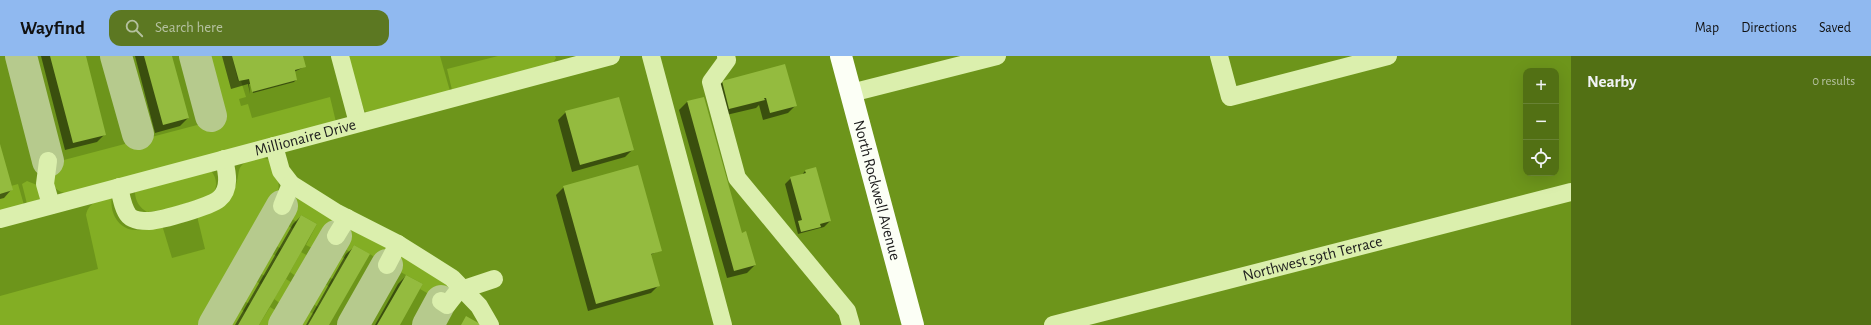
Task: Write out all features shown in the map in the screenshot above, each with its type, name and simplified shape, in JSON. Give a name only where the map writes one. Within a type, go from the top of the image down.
[{"type":"main road","name":"North Rockwell Avenue","points":[[841,56],[913,325]]},
{"type":"street","points":[[340,56],[358,123]]},
{"type":"street","name":"Millionaire Drive","points":[[0,219],[611,56]]},
{"type":"street","points":[[651,56],[723,325]]},
{"type":"street","points":[[726,56],[727,60],[711,82],[737,178],[847,311],[851,325]]},
{"type":"street","points":[[851,93],[997,56]]},
{"type":"street","points":[[1220,56],[1230,97],[1388,56]]},
{"type":"street","points":[[274,146],[281,171],[291,184],[346,218],[398,244],[452,278],[479,306],[490,325]]},
{"type":"street","points":[[119,187],[125,208],[130,216],[139,221],[150,221],[206,206],[220,199],[226,188],[228,176],[224,159]]},
{"type":"street","points":[[48,161],[45,184],[51,205]]},
{"type":"street","points":[[282,206],[291,184]]},
{"type":"street","name":"Northwest 59th Terrace","points":[[1053,325],[1571,192]]},
{"type":"street","points":[[336,236],[346,218]]},
{"type":"street","points":[[387,265],[398,244]]},
{"type":"street","points":[[441,301],[448,305],[458,291],[494,279]]},
{"type":"green space","points":[[203,56],[232,56],[238,81],[241,81],[246,97],[239,99],[241,106],[248,104],[252,118],[330,97],[336,122],[68,194],[55,188],[53,185],[53,167],[60,161],[220,119]]},
{"type":"green space","points":[[348,56],[440,56],[450,91],[366,112],[364,110]]},
{"type":"green space","points":[[498,56],[555,56],[556,58],[553,63],[452,90],[447,69]]},
{"type":"green space","points":[[260,157],[270,160],[278,179],[279,184],[276,201],[273,209],[206,325],[0,325],[0,296],[98,269],[86,215],[87,210],[92,204],[112,196],[111,202],[113,214],[119,223],[124,227],[142,230],[162,225],[172,258],[205,249],[197,216],[233,192],[241,166]]},
{"type":"green space","points":[[211,171],[215,176],[216,183],[212,195],[168,209],[147,212],[137,201],[135,192]]},
{"type":"green space","points":[[27,181],[37,185],[40,199],[27,204],[22,184]]},
{"type":"green space","points":[[18,184],[24,205],[0,212],[0,194],[12,190],[11,186]]},
{"type":"green space","points":[[295,195],[340,220],[329,232],[320,248],[314,249],[306,245],[317,224],[301,215],[297,222],[289,217],[289,209]]},
{"type":"green space","points":[[285,224],[293,229],[281,249],[274,244],[272,238],[279,226]]},
{"type":"green space","points":[[348,225],[390,245],[385,263],[354,245],[350,252],[342,247],[341,237]]},
{"type":"green space","points":[[400,251],[450,285],[441,301],[420,289],[423,284],[391,267]]},
{"type":"green space","points":[[301,252],[310,257],[312,263],[304,276],[297,277],[290,272]]},
{"type":"green space","points":[[265,253],[270,253],[277,256],[265,276],[258,272],[256,265]]},
{"type":"green space","points":[[338,255],[346,259],[334,280],[326,275],[324,268],[330,256]]},
{"type":"green space","points":[[286,279],[294,284],[296,291],[289,303],[281,304],[274,299]]},
{"type":"green space","points":[[253,280],[261,284],[250,304],[242,300],[240,294],[247,282]]},
{"type":"green space","points":[[317,283],[323,283],[330,287],[318,307],[310,302],[308,296]]},
{"type":"green space","points":[[238,307],[245,312],[238,325],[226,325],[225,319],[231,309]]},
{"type":"green space","points":[[270,307],[278,312],[280,318],[276,325],[259,325]]},
{"type":"green space","points":[[306,310],[314,314],[308,325],[293,325],[299,312]]},
{"type":"building","points":[[50,56],[86,56],[106,135],[73,143]]},
{"type":"building","points":[[144,56],[172,56],[189,118],[163,125]]},
{"type":"building","points":[[232,56],[303,56],[306,67],[295,70],[297,80],[252,92],[249,79],[239,81]]},
{"type":"building","points":[[785,64],[797,106],[770,113],[766,98],[764,98],[765,100],[729,109],[722,81]]},
{"type":"building","points":[[619,97],[634,150],[580,165],[565,111]]},
{"type":"building","points":[[704,97],[742,233],[746,231],[756,265],[734,271],[687,101]]},
{"type":"building","points":[[0,144],[13,190],[0,194]]},
{"type":"building","points":[[638,165],[662,251],[651,254],[660,286],[596,304],[563,186]]},
{"type":"building","points":[[816,167],[831,221],[820,224],[821,227],[801,232],[798,221],[802,220],[790,177],[806,173],[805,170]]},
{"type":"building","points":[[301,215],[317,224],[286,279],[259,325],[238,325]]},
{"type":"building","points":[[354,245],[370,254],[329,325],[308,325]]},
{"type":"building","points":[[406,275],[423,284],[400,325],[377,325]]},
{"type":"building","points":[[466,316],[482,325],[461,325]]},
{"type":"taxiway","points":[[21,56],[48,161]]},
{"type":"taxiway","points":[[116,56],[138,134]]},
{"type":"taxiway","points":[[195,56],[211,116]]},
{"type":"taxiway","points":[[214,325],[282,206]]},
{"type":"taxiway","points":[[284,325],[336,236]]},
{"type":"taxiway","points":[[353,325],[387,265]]},
{"type":"taxiway","points":[[428,325],[441,301]]}]
